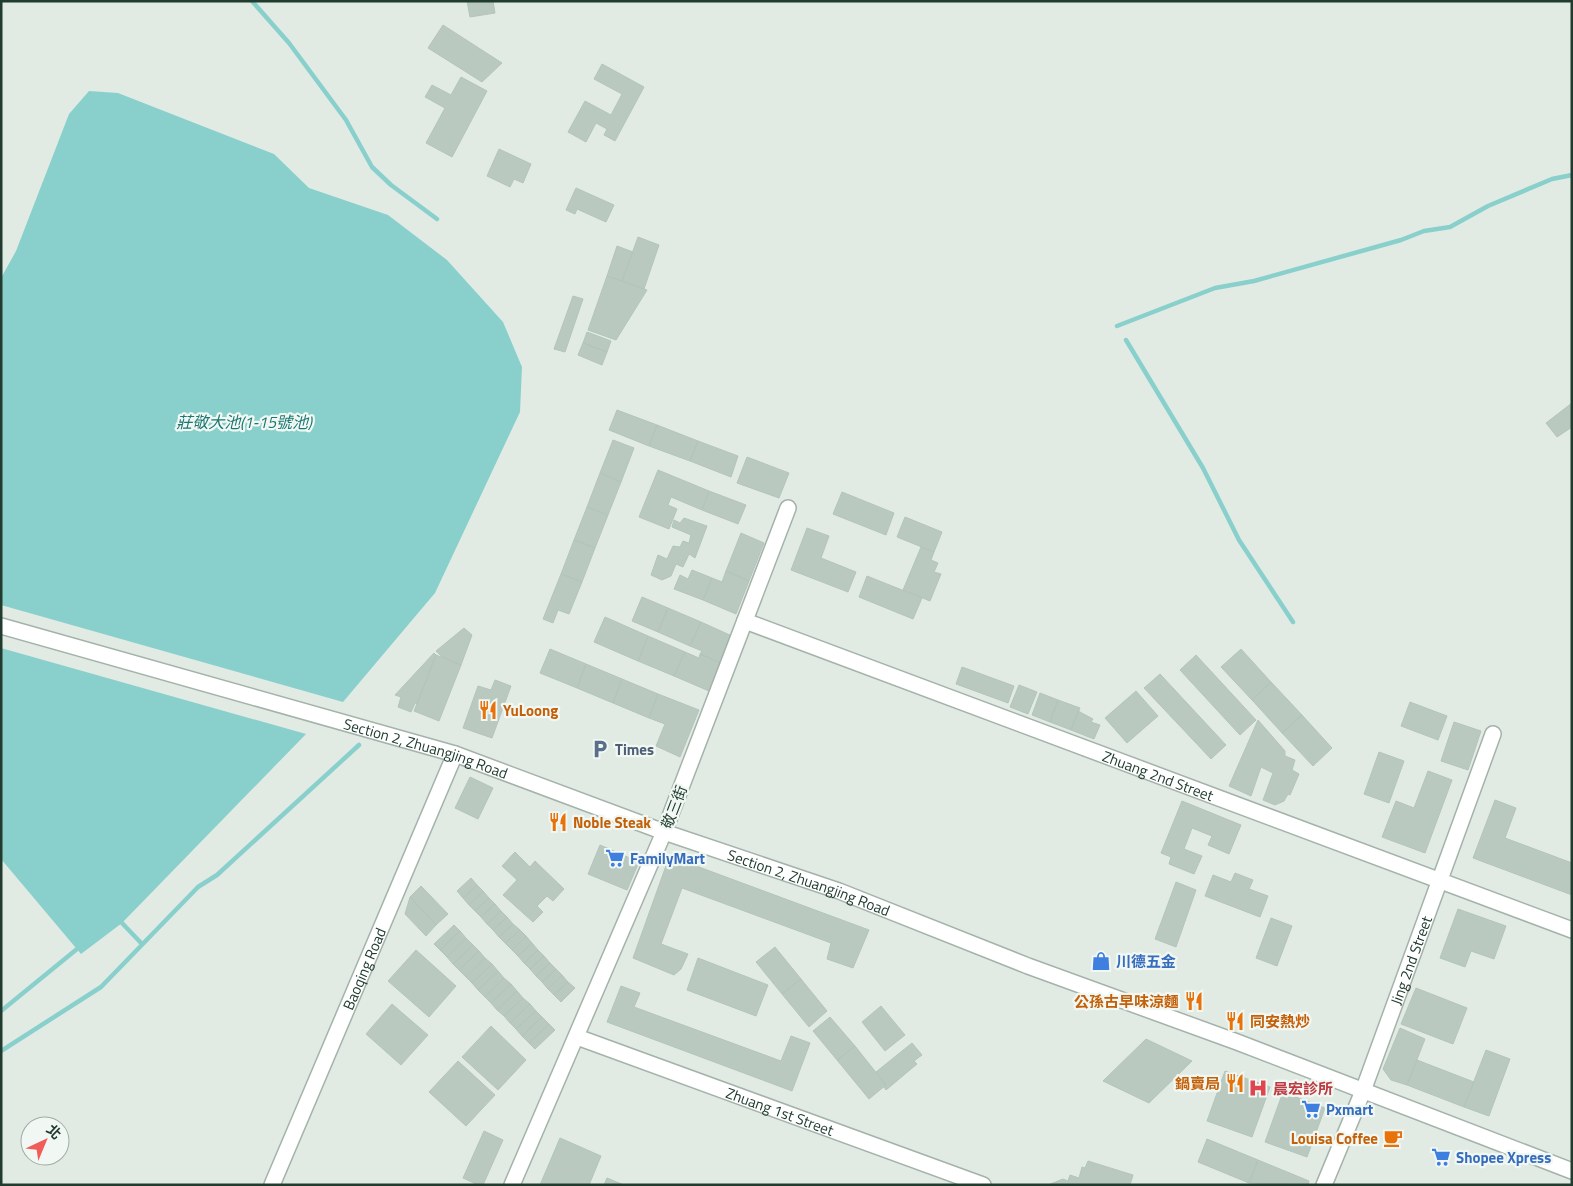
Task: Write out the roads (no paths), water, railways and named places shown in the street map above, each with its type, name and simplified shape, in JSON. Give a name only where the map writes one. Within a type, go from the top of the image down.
[{"type":"street","name":"敬三街","points":[[512,1185],[664,832],[788,508]]},
{"type":"street","name":"Zhuang 2nd Street","points":[[745,621],[1572,930]]},
{"type":"street","name":"Section 2, Zhuangjing Road","points":[[1,626],[455,754],[664,832],[839,891],[1028,966],[1237,1042],[1572,1171]]},
{"type":"street","name":"Jing 2nd Street","points":[[1324,1185],[1363,1091],[1493,734]]},
{"type":"street","name":"Baoqing Road","points":[[272,1185],[455,754]]},
{"type":"street","name":"Zhuang 1st Street","points":[[577,1037],[983,1185]]},
{"type":"water","name":"莊敬大池(1-15號池)","points":[[89,91],[118,93],[274,154],[309,188],[388,215],[447,260],[503,322],[522,367],[520,412],[435,593],[343,702],[1,605],[1,278],[16,251],[69,114]]},
{"type":"water","points":[[1,648],[306,734],[122,923],[81,954],[1,859]]},
{"type":"waterway","points":[[252,1],[289,43],[346,120],[372,167],[391,185],[437,219]]},
{"type":"waterway","points":[[1117,326],[1215,288],[1254,281],[1401,240],[1424,231],[1450,227],[1488,206],[1552,179],[1572,175]]},
{"type":"waterway","points":[[1126,340],[1203,468],[1239,540],[1293,622]]},
{"type":"waterway","points":[[1,1051],[101,987],[198,887],[217,875],[359,745]]},
{"type":"waterway","points":[[122,923],[142,944]]},
{"type":"waterway","points":[[1,1011],[77,949]]},
{"type":"place","name":"YuLoong","points":[[488,710]]},
{"type":"place","name":"Times","points":[[600,749]]},
{"type":"place","name":"Noble Steak","points":[[558,822]]},
{"type":"place","name":"FamilyMart","points":[[615,858]]},
{"type":"place","name":"川德五金","points":[[1101,961]]},
{"type":"place","name":"公孫古早味涼麵","points":[[1194,1001]]},
{"type":"place","name":"同安熱炒","points":[[1235,1021]]},
{"type":"place","name":"鍋賣局","points":[[1235,1083]]},
{"type":"place","name":"晨宏診所","points":[[1258,1088]]},
{"type":"place","name":"Pxmart","points":[[1311,1109]]},
{"type":"place","name":"Louisa Coffee","points":[[1393,1138]]},
{"type":"place","name":"Shopee Xpress","points":[[1441,1157]]}]
